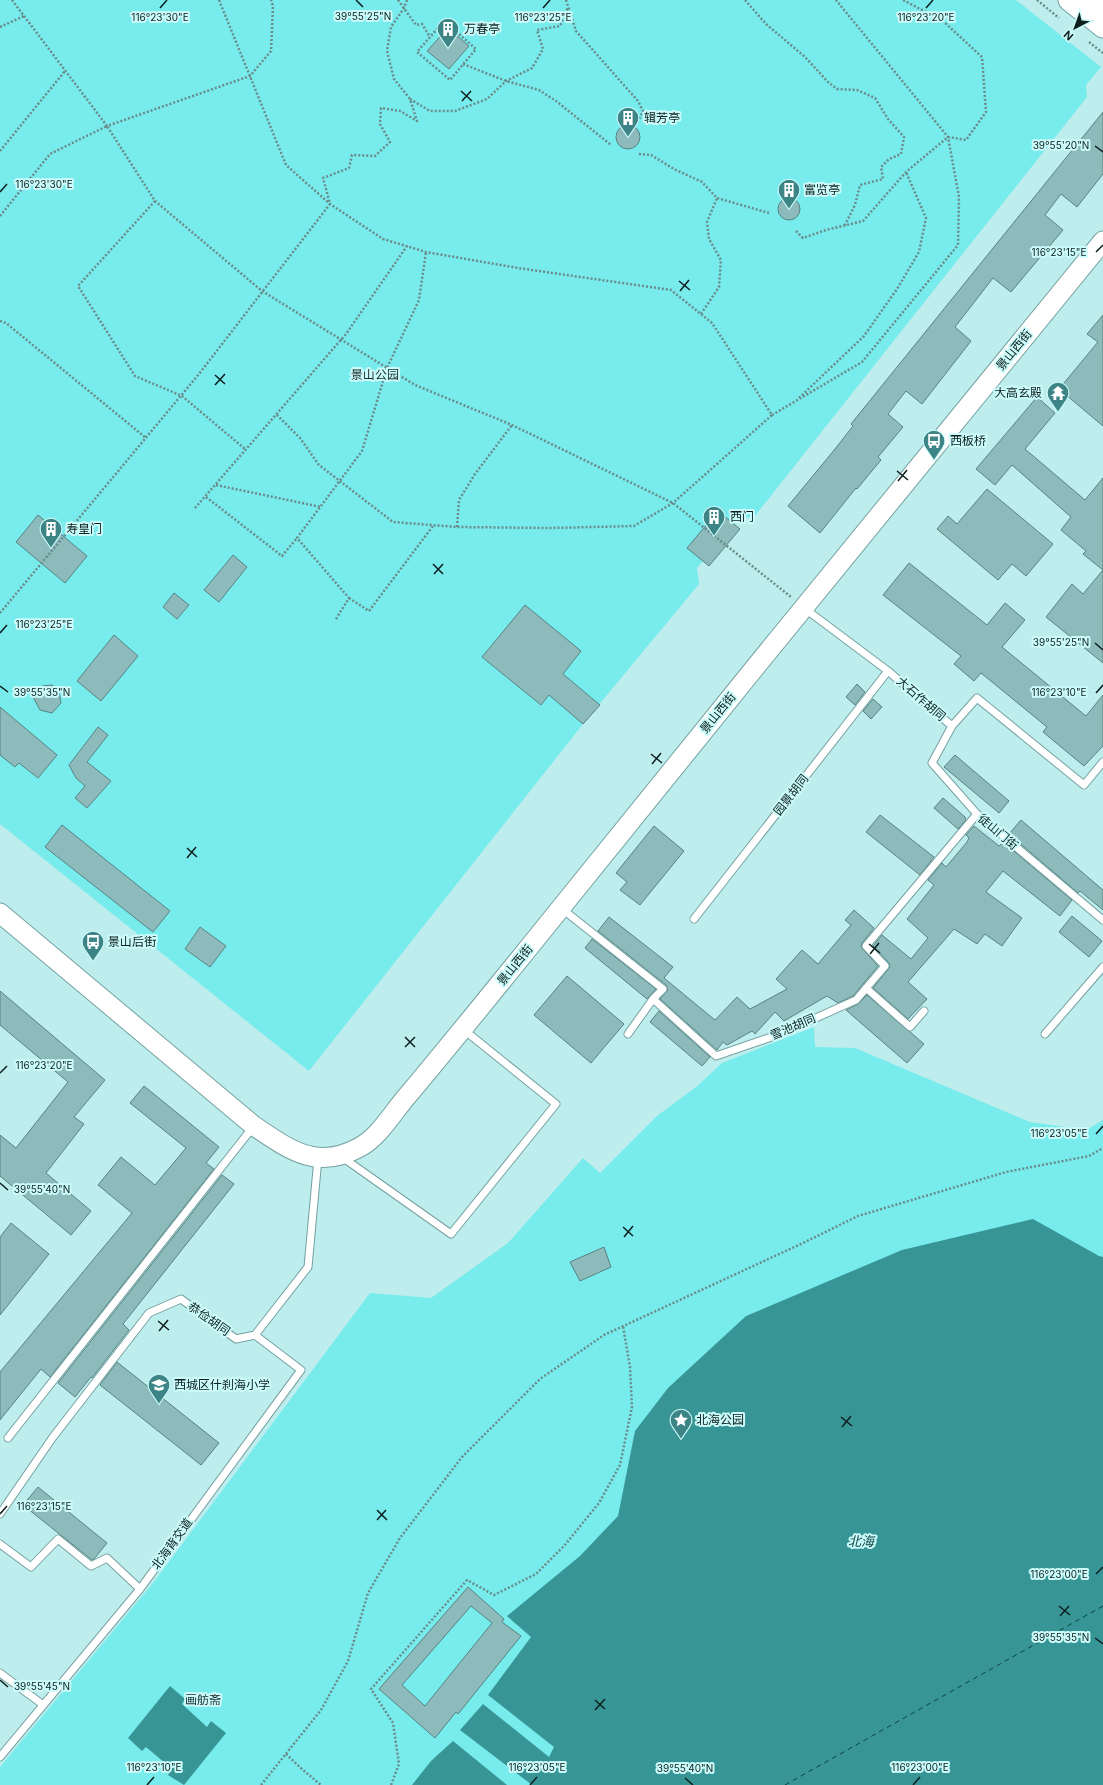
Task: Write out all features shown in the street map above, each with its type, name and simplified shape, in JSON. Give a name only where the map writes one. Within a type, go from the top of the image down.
[{"type":"main road","points":[[1068,0],[1103,27]]},
{"type":"main road","points":[[1097,0],[1103,4]]},
{"type":"street","name":"景山西街","points":[[318,1158],[341,1156],[362,1146],[378,1134],[388,1118],[463,1030],[803,607],[1103,241]]},
{"type":"street","points":[[0,913],[254,1126],[296,1153],[318,1158]]},
{"type":"lane","name":"大石作胡同","points":[[803,607],[888,671],[952,726],[977,698],[1084,785],[1103,762]]},
{"type":"lane","name":"园景胡同","points":[[694,919],[888,671]]},
{"type":"lane","name":"徒山门街","points":[[952,726],[932,763],[977,814],[1103,920]]},
{"type":"lane","name":"雪池胡同","points":[[653,999],[716,1056],[780,1034],[856,1000],[885,966],[866,946],[977,814]]},
{"type":"lane","points":[[561,908],[663,989],[653,999],[628,1034]]},
{"type":"lane","points":[[1045,1034],[1103,967]]},
{"type":"lane","points":[[866,988],[910,1027],[924,1011]]},
{"type":"lane","points":[[341,1156],[451,1234],[556,1104],[463,1030]]},
{"type":"lane","points":[[8,1438],[254,1126]]},
{"type":"lane","points":[[255,1335],[308,1267],[318,1158]]},
{"type":"lane","name":"恭俭胡同","points":[[0,1514],[53,1437],[149,1314],[181,1299],[236,1338],[255,1335]]},
{"type":"lane","name":"北海背交道","points":[[0,1757],[42,1704],[140,1589],[301,1370],[255,1335]]},
{"type":"lane","points":[[0,1544],[31,1567],[58,1539],[91,1566],[107,1558],[140,1589]]},
{"type":"lane","points":[[0,1673],[42,1704]]},
{"type":"path","points":[[12,0],[106,126],[155,201],[262,291],[415,385],[512,425],[673,503],[803,607]]},
{"type":"path","points":[[219,0],[286,165],[330,204],[383,239],[426,252],[518,268],[671,290],[712,323],[772,415]]},
{"type":"path","points":[[0,216],[50,154],[106,126],[250,76],[271,51],[273,6],[271,0]]},
{"type":"path","points":[[398,0],[416,25],[422,24],[430,37]]},
{"type":"path","points":[[407,0],[404,8],[391,27],[387,51],[394,80],[410,99],[430,111],[454,111],[487,99],[506,81],[532,68],[543,49],[537,30],[560,26],[568,7]]},
{"type":"path","points":[[566,0],[576,31],[638,101],[643,112],[639,119]]},
{"type":"path","points":[[745,0],[766,24],[795,48],[837,89],[857,90],[874,98],[888,119],[904,137],[901,154],[889,159],[881,167],[883,179],[860,185],[855,205],[845,225]]},
{"type":"path","points":[[276,414],[300,438],[320,465],[393,522],[457,527],[550,528],[634,526],[673,503],[772,415],[862,362],[958,245],[959,197],[948,137],[836,0]]},
{"type":"path","points":[[796,231],[803,238],[863,221],[906,172],[948,137],[966,140],[986,112],[982,57],[943,21],[903,0]]},
{"type":"path","points":[[0,27],[24,16]]},
{"type":"path","points":[[444,21],[476,49],[463,64],[450,80],[417,52],[444,21]]},
{"type":"path","points":[[463,64],[506,81],[539,90],[556,101],[611,145]]},
{"type":"path","points":[[0,151],[65,71]]},
{"type":"path","points":[[330,204],[323,178],[349,168],[352,155],[375,156],[390,142],[380,124],[381,108],[400,112],[417,121],[410,99]]},
{"type":"path","points":[[639,154],[651,155],[674,169],[702,182],[717,198],[769,213]]},
{"type":"path","points":[[796,401],[864,336],[919,252],[926,218],[906,172]]},
{"type":"path","points":[[701,314],[719,287],[721,260],[709,239],[707,222],[717,198]]},
{"type":"path","points":[[155,201],[78,286],[135,376],[182,396],[245,449]]},
{"type":"path","points":[[0,613],[182,396],[330,204]]},
{"type":"path","points":[[195,508],[341,340],[406,246]]},
{"type":"path","points":[[206,497],[282,556],[321,508],[362,451],[387,368],[419,300],[426,252]]},
{"type":"path","points":[[0,321],[6,323],[146,438]]},
{"type":"path","points":[[457,527],[460,500],[475,474],[512,425]]},
{"type":"path","points":[[216,485],[321,508]]},
{"type":"path","points":[[297,538],[349,598],[369,611],[434,525]]},
{"type":"path","points":[[336,619],[349,598]]},
{"type":"path","points":[[261,1785],[321,1710],[348,1661],[368,1593],[400,1538],[462,1458],[540,1379],[604,1335],[858,1216],[1006,1172],[1089,1156],[1103,1148]]},
{"type":"path","points":[[390,1785],[399,1764],[393,1723],[371,1689],[467,1580],[494,1595],[536,1574],[564,1546],[599,1503],[620,1464],[632,1407],[630,1368],[623,1326]]},
{"type":"path","points":[[286,1754],[321,1785]]},
{"type":"green space","name":"景山公园","points":[[0,0],[1016,0],[1101,67],[1086,85],[1087,97],[754,517],[740,518],[697,568],[699,584],[583,724],[309,1071],[0,824]]},
{"type":"green space","name":"北海公园","points":[[814,1027],[815,1047],[855,1048],[1030,1122],[1086,1130],[1103,1120],[1103,1785],[0,1785],[0,1767],[153,1583],[370,1293],[431,1298],[508,1243],[583,1158],[600,1173],[657,1116],[696,1087],[722,1063]]},
{"type":"water","name":"北海","points":[[1033,1219],[1103,1257],[1103,1785],[532,1785],[460,1730],[483,1704],[549,1757],[554,1747],[488,1695],[531,1637],[507,1616],[580,1556],[618,1516],[635,1431],[668,1388],[746,1316],[902,1250]]},
{"type":"water","points":[[170,1686],[185,1699],[182,1704],[207,1727],[211,1721],[226,1733],[184,1785],[168,1775],[172,1769],[146,1747],[142,1751],[128,1738]]},
{"type":"water","points":[[453,1741],[507,1785],[412,1785],[431,1761]]},
{"type":"building","name":"万春亭","points":[[448,28],[469,46],[449,69],[427,51]]},
{"type":"building","points":[[1103,112],[1103,174],[1077,207],[1061,194],[1045,215],[1063,230],[1011,292],[993,278],[955,327],[971,341],[922,404],[906,391],[888,414],[903,427],[878,457],[881,460],[857,489],[856,488],[820,533],[788,506],[853,426],[851,424]]},
{"type":"building","name":"辑芳亭","points":[[628,125],[637,128],[640,137],[637,146],[628,149],[619,146],[616,137],[619,128]]},
{"type":"building","name":"富览亭","points":[[789,198],[797,201],[800,209],[797,217],[789,220],[781,217],[778,209],[781,201]]},
{"type":"building","points":[[1103,315],[1103,426],[1059,389],[1098,342],[1087,334]]},
{"type":"building","points":[[1037,397],[1055,413],[1025,449],[1085,500],[1103,478],[1103,570],[1083,554],[1086,551],[1061,530],[1071,517],[1012,465],[995,485],[976,469]]},
{"type":"building","points":[[987,489],[1053,544],[1026,576],[1012,564],[998,580],[937,529],[948,516],[957,524]]},
{"type":"building","name":"西门","points":[[718,511],[740,529],[709,566],[687,548]]},
{"type":"building","name":"寿皇门","points":[[38,515],[87,556],[65,583],[16,542]]},
{"type":"building","points":[[233,555],[247,567],[219,602],[204,590]]},
{"type":"building","points":[[909,563],[987,625],[1005,603],[1025,620],[1002,647],[1086,716],[1103,695],[1103,746],[1084,766],[1043,732],[1047,727],[981,673],[974,681],[954,664],[961,656],[883,595]]},
{"type":"building","points":[[1103,570],[1103,663],[1046,617],[1072,584],[1083,594]]},
{"type":"building","points":[[174,593],[189,605],[177,619],[163,607]]},
{"type":"building","points":[[525,605],[581,651],[563,674],[600,705],[583,724],[549,695],[541,705],[482,657]]},
{"type":"building","points":[[114,635],[138,656],[101,701],[77,681]]},
{"type":"building","points":[[857,684],[865,692],[855,705],[846,697]]},
{"type":"building","points":[[52,685],[59,691],[61,703],[52,713],[40,710],[33,697],[42,686]]},
{"type":"building","points":[[873,699],[882,707],[871,719],[863,711]]},
{"type":"building","points":[[0,707],[57,755],[38,778],[19,763],[15,767],[0,755]]},
{"type":"building","points":[[98,727],[108,735],[87,762],[111,781],[87,808],[75,798],[85,786],[76,778],[69,765]]},
{"type":"building","points":[[955,755],[1009,801],[999,813],[944,767]]},
{"type":"building","points":[[943,798],[965,817],[966,820],[958,829],[934,808]]},
{"type":"building","points":[[880,815],[934,857],[920,875],[866,832]]},
{"type":"building","points":[[1021,820],[1103,890],[1103,910],[1080,891],[1078,893],[1009,834]]},
{"type":"building","points":[[62,825],[170,911],[153,932],[45,847]]},
{"type":"building","points":[[654,826],[684,851],[640,905],[620,890],[627,882],[616,873]]},
{"type":"building","points":[[974,826],[999,846],[1003,842],[1072,900],[1060,916],[1003,871],[986,892],[1022,918],[1002,946],[985,934],[977,944],[954,929],[908,982],[927,999],[908,1019],[873,988],[890,967],[889,963],[873,946],[882,935],[911,959],[928,938],[907,919],[934,885],[928,880],[942,863],[946,867],[967,842],[969,838],[966,835]]},
{"type":"building","points":[[854,910],[874,928],[862,943],[861,947],[878,966],[853,996],[838,1003],[827,996],[784,1021],[775,1012],[755,1034],[752,1031],[727,1045],[723,1042],[717,1050],[660,999],[668,990],[666,985],[598,931],[609,917],[673,967],[664,978],[715,1020],[737,997],[750,1009],[787,989],[776,979],[802,950],[818,964],[851,925],[845,920]]},
{"type":"building","points":[[1072,916],[1102,941],[1089,957],[1059,932]]},
{"type":"building","points":[[200,927],[226,946],[210,967],[185,949]]},
{"type":"building","points":[[592,939],[656,989],[647,999],[585,948]]},
{"type":"building","points":[[567,976],[624,1024],[591,1063],[534,1015]]},
{"type":"building","points":[[0,991],[105,1080],[74,1117],[84,1124],[46,1173],[91,1211],[71,1235],[0,1176],[0,1135],[16,1148],[68,1082],[0,1025]]},
{"type":"building","points":[[867,995],[924,1044],[907,1063],[846,1010],[858,1004]]},
{"type":"building","points":[[659,1011],[710,1057],[702,1066],[650,1022]]},
{"type":"building","points":[[144,1086],[219,1147],[206,1163],[214,1169],[50,1377],[41,1369],[0,1420],[0,1372],[132,1213],[98,1185],[121,1157],[155,1185],[186,1148],[130,1103]]},
{"type":"building","points":[[222,1175],[234,1184],[123,1324],[129,1330],[92,1378],[91,1377],[75,1397],[58,1383]]},
{"type":"building","points":[[11,1223],[49,1254],[0,1315],[0,1237]]},
{"type":"building","points":[[604,1247],[611,1267],[580,1281],[570,1262]]},
{"type":"building","points":[[117,1362],[219,1443],[201,1465],[100,1385]]},
{"type":"building","points":[[38,1487],[107,1543],[94,1559],[92,1560],[23,1505]]},
{"type":"building","points":[[468,1587],[504,1619],[502,1622],[521,1636],[458,1714],[456,1712],[435,1738],[379,1689]],"holes":[[[471,1606],[492,1623],[425,1706],[402,1685]]]},
{"type":"ferry route","points":[[785,1785],[1103,1606]]},
{"type":"place","name":"万春亭","points":[[448,48]]},
{"type":"place","name":"辑芳亭","points":[[628,138]]},
{"type":"place","name":"富览亭","points":[[789,210]]},
{"type":"place","name":"大高玄殿","points":[[1058,412]]},
{"type":"place","name":"西板桥","points":[[934,460]]},
{"type":"place","name":"西门","points":[[714,536]]},
{"type":"place","name":"寿皇门","points":[[51,548]]},
{"type":"place","name":"景山后街","points":[[93,962]]},
{"type":"place","name":"西城区什刹海小学","points":[[159,1404]]},
{"type":"place","name":"北海公园","points":[[681,1440]]},
{"type":"park label","name":"画舫斋","points":[[203,1700]]}]
